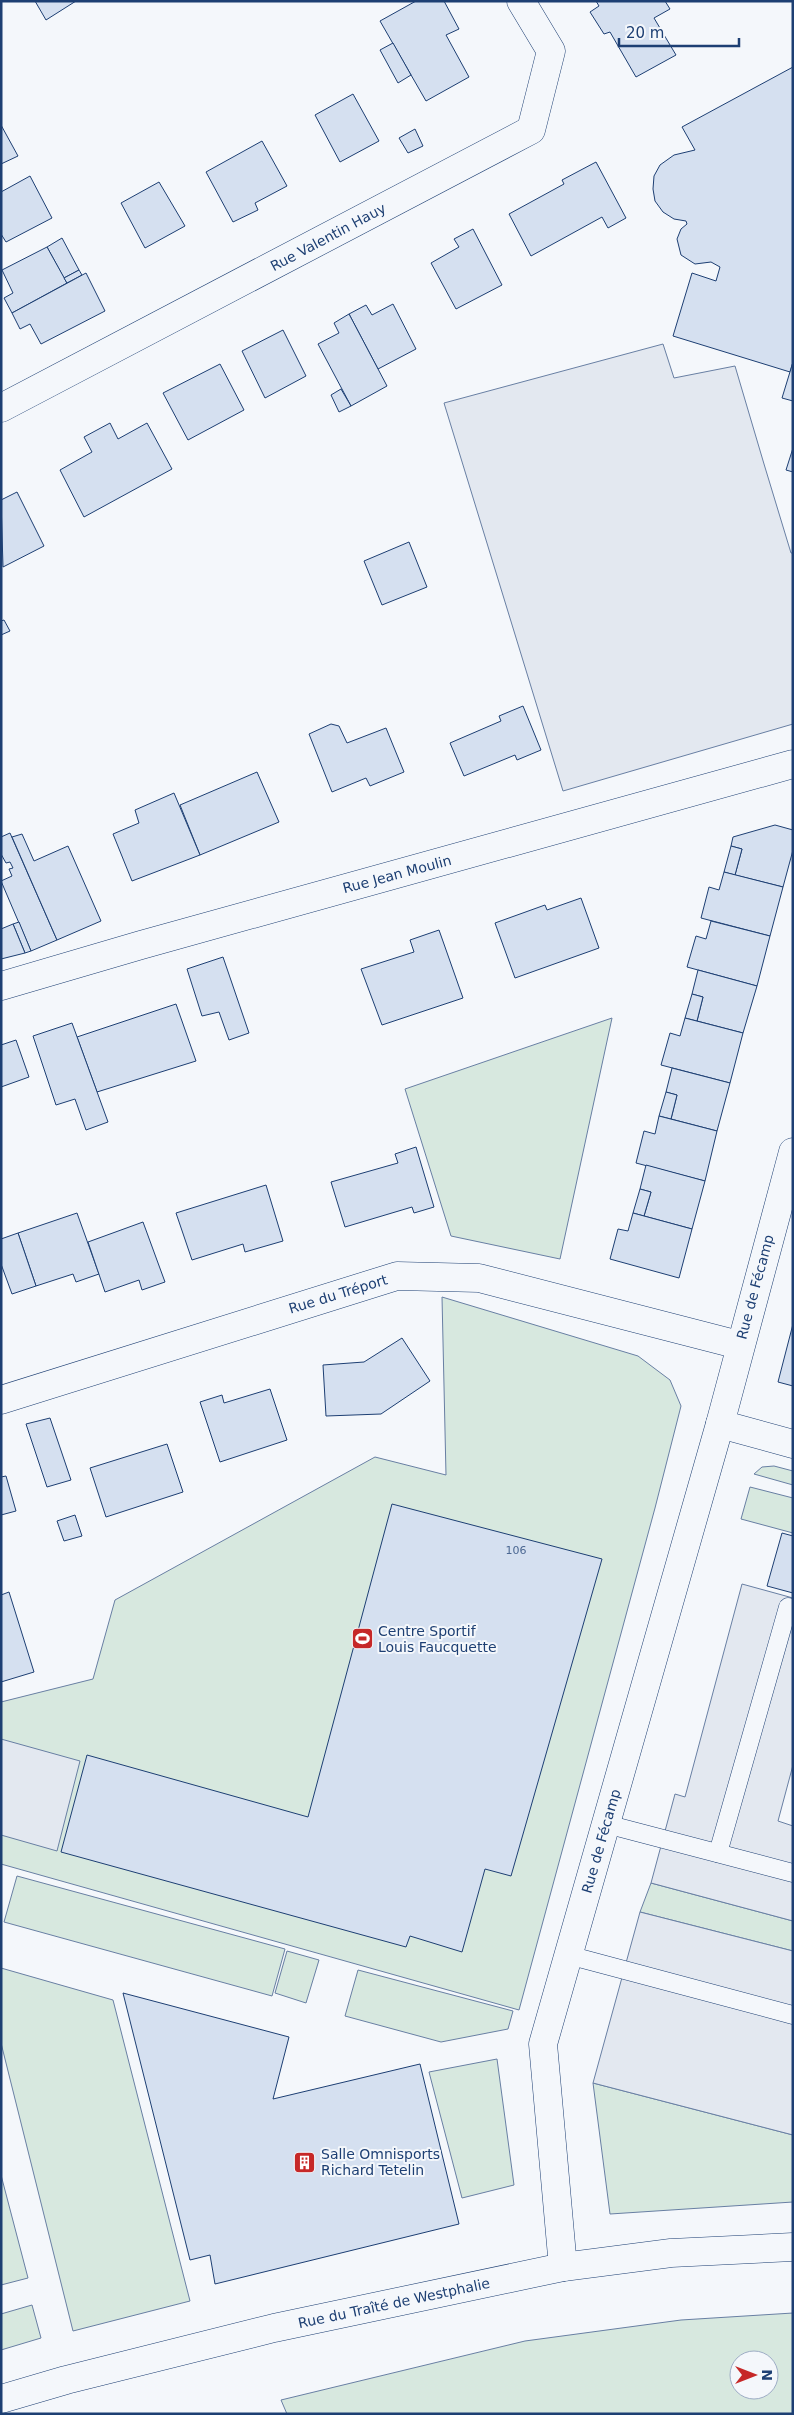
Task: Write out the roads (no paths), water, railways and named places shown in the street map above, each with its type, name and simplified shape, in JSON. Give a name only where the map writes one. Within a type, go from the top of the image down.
[{"type":"street","name":"Rue Valentin Hauy","points":[[1,408],[531,130],[552,51],[521,1]]},
{"type":"street","name":"Rue Jean Moulin","points":[[1,986],[141,945],[793,764]]},
{"type":"street","name":"Rue de Fécamp","points":[[563,2267],[544,2044],[720,1424],[793,1152]]},
{"type":"street","name":"Rue du Tréport","points":[[1,1400],[397,1276],[479,1278],[740,1345]]},
{"type":"street","points":[[720,1424],[793,1444]]},
{"type":"street","name":"Rue du Traîté de Westphalie","points":[[1,2399],[66,2380],[274,2328],[563,2267],[671,2253],[793,2247]]},
{"type":"lane","points":[[718,1853],[788,1607]]},
{"type":"lane","points":[[606,1824],[793,1873]]},
{"type":"lane","points":[[568,1955],[793,2015]]},
{"type":"place","name":"Centre Sportif Louis Faucquette","points":[[362,1639]]},
{"type":"place","name":"Salle Omnisports Richard Tetelin","points":[[305,2162]]}]
